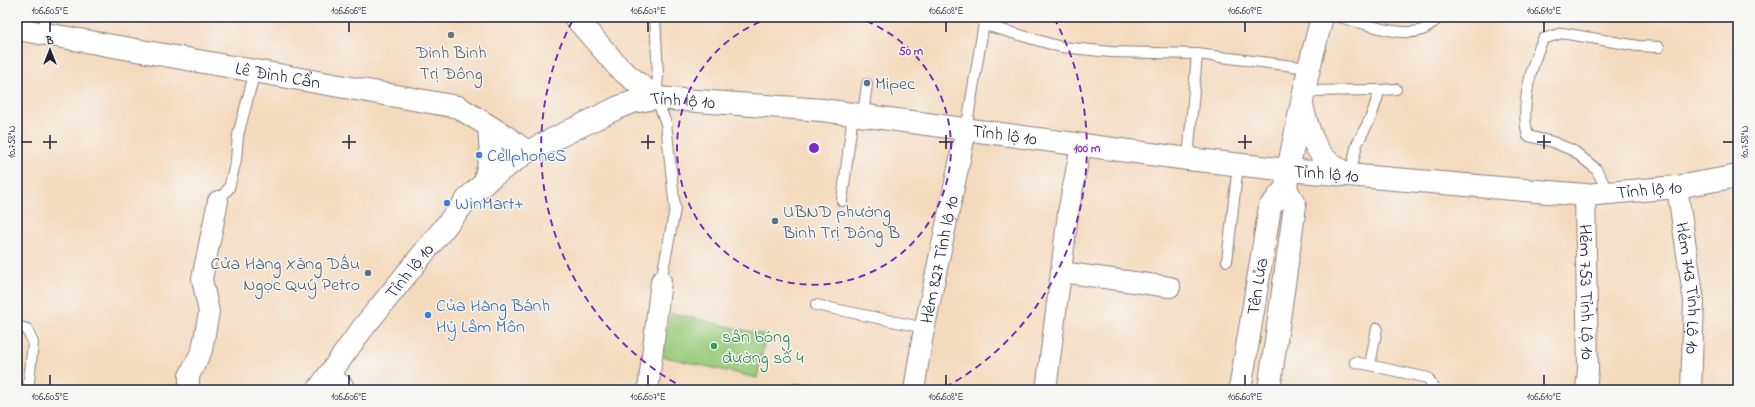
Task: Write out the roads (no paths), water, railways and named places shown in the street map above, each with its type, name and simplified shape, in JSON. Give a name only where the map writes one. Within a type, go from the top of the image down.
[{"type":"main road","points":[[575,17],[619,68],[656,98]]},
{"type":"main road","points":[[1287,179],[1309,68],[1322,17]]},
{"type":"main road","name":"Lê Đình Cẩn","points":[[17,29],[44,25],[255,71],[458,107],[490,126],[527,152]]},
{"type":"main road","points":[[1303,97],[1306,124],[1317,147],[1330,164],[1350,176]]},
{"type":"main road","name":"Tỉnh lộ 10","points":[[330,386],[362,329],[470,196],[527,152],[619,107],[633,102],[656,98],[794,107],[858,114],[966,130],[1238,165],[1287,179],[1350,176],[1585,194],[1677,187],[1738,176]]},
{"type":"main road","points":[[484,184],[491,155],[490,126]]},
{"type":"main road","name":"Tên Lửa","points":[[1240,390],[1270,207],[1287,179]]},
{"type":"main road","name":"Tên Lửa","points":[[1268,390],[1296,206],[1287,179]]},
{"type":"street","name":"Hẻm 827 Tỉnh lộ 10","points":[[914,390],[925,328],[966,130]]},
{"type":"street","points":[[1046,390],[1068,213],[1081,145]]},
{"type":"street","name":"Hẻm 743 Tỉnh Lộ 10","points":[[1677,187],[1694,301],[1691,390]]},
{"type":"street","name":"Hẻm 753 Tỉnh Lộ 10","points":[[1585,194],[1588,370],[1586,390]]},
{"type":"street","points":[[189,390],[189,376],[202,350],[208,312],[202,278],[218,201]]},
{"type":"street","points":[[1061,272],[1170,287]]},
{"type":"street","points":[[648,390],[661,281]]},
{"type":"lane","points":[[655,17],[658,76],[656,98],[666,123],[675,209],[661,281]]},
{"type":"lane","points":[[1339,17],[1396,31],[1413,32],[1423,30],[1440,17]]},
{"type":"lane","points":[[966,130],[985,21],[1061,47],[1111,52],[1196,54],[1309,68]]},
{"type":"lane","points":[[1609,193],[1596,169],[1574,151],[1553,142],[1528,136],[1525,128],[1528,81],[1537,52],[1543,39],[1562,32],[1638,46],[1659,47]]},
{"type":"lane","points":[[1188,159],[1196,54]]},
{"type":"lane","points":[[218,201],[229,188],[236,160],[238,135],[255,71]]},
{"type":"lane","points":[[842,201],[858,114],[867,84]]},
{"type":"lane","points":[[1303,97],[1396,89]]},
{"type":"lane","points":[[1350,176],[1357,144],[1371,117],[1380,90]]},
{"type":"lane","points":[[1227,261],[1238,165]]},
{"type":"lane","points":[[816,305],[925,328]]},
{"type":"lane","points":[[17,326],[27,329],[33,343],[28,390]]},
{"type":"lane","points":[[1370,365],[1377,328]]},
{"type":"lane","points":[[1355,362],[1428,378],[1435,390]]},
{"type":"place","name":"Đình Bình Trị Đông","points":[[451,35]]},
{"type":"place","name":"Mipec","points":[[867,83]]},
{"type":"place","name":"CellphoneS","points":[[479,155]]},
{"type":"place","name":"WinMart+","points":[[447,203]]},
{"type":"place","name":"UBND phường Bình Trị Đông B","points":[[775,221]]},
{"type":"place","name":"Cửa Hàng Xăng Dầu Ngọc Quý Petro","points":[[368,273]]},
{"type":"place","name":"Của Hàng Bánh Hỷ Lâm Môn","points":[[428,315]]},
{"type":"place","name":"sân bóng đường số 4","points":[[714,346]]}]
